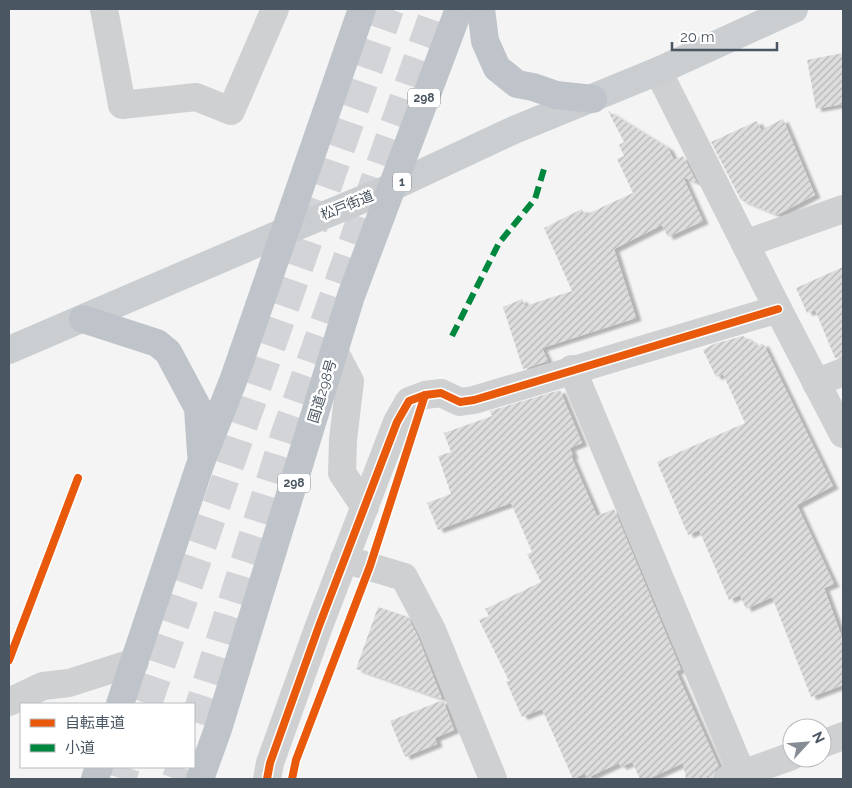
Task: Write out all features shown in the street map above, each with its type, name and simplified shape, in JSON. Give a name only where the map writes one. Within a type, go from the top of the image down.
[{"type":"highway","points":[[120,703],[201,462],[233,381],[362,9]]},
{"type":"highway","name":"国道298号","points":[[200,779],[218,729],[350,296],[458,9]]},
{"type":"highway","points":[[481,9],[485,41],[497,68],[517,84],[556,95],[593,99]]},
{"type":"highway","points":[[83,319],[157,343],[168,352],[198,408],[201,462]]},
{"type":"highway","points":[[208,779],[218,729]]},
{"type":"main road","name":"松戸街道","points":[[9,350],[390,188],[514,130],[658,71],[794,9]]},
{"type":"street","points":[[104,9],[122,105],[196,98],[231,111],[274,9]]},
{"type":"street","points":[[658,71],[843,434]]},
{"type":"street","points":[[745,244],[843,209]]},
{"type":"street","points":[[267,779],[270,763],[344,559],[396,422],[409,401],[425,394],[441,393],[460,402],[474,400],[572,369],[778,309]]},
{"type":"street","points":[[334,351],[350,381],[343,440],[342,474],[365,507]]},
{"type":"street","points":[[572,369],[735,777],[782,760]]},
{"type":"street","points":[[816,383],[843,372]]},
{"type":"street","points":[[344,559],[404,577],[432,630],[493,779]]},
{"type":"street","points":[[9,702],[43,686],[69,683],[135,662]]},
{"type":"building","points":[[843,53],[843,104],[816,109],[807,60]]},
{"type":"building","points":[[608,111],[668,148],[674,160],[683,156],[697,183],[683,177],[703,221],[668,237],[662,225],[614,249],[636,318],[542,348],[548,361],[523,369],[503,307],[522,299],[525,306],[572,291],[544,228],[582,209],[585,215],[633,193],[617,159],[624,156],[619,145],[624,142]]},
{"type":"building","points":[[783,119],[815,195],[777,215],[741,200],[711,142],[757,121],[761,130]]},
{"type":"building","points":[[843,267],[843,357],[835,358],[815,310],[807,313],[796,288]]},
{"type":"building","points":[[743,336],[758,346],[763,343],[833,486],[797,505],[834,584],[824,588],[843,640],[843,685],[811,697],[772,597],[746,609],[740,595],[729,600],[699,530],[688,535],[657,462],[745,423],[723,374],[716,377],[703,350],[714,344]]},
{"type":"building","points":[[560,390],[582,443],[570,448],[573,456],[571,456],[597,516],[614,509],[681,670],[676,671],[719,767],[716,769],[713,779],[686,779],[683,763],[648,779],[640,779],[632,762],[621,767],[619,763],[587,778],[585,773],[573,779],[542,709],[522,717],[506,681],[509,681],[479,620],[489,616],[485,609],[541,582],[527,554],[532,552],[511,503],[438,530],[427,503],[451,494],[438,456],[451,452],[444,433],[492,416],[490,411]]},
{"type":"building","points":[[378,607],[408,617],[418,637],[442,699],[356,669]]},
{"type":"building","points":[[443,700],[454,730],[435,738],[437,744],[405,757],[390,721]]},
{"type":"tunnel","points":[[148,703],[390,9]]},
{"type":"tunnel","points":[[195,719],[284,436],[435,9]]},
{"type":"tunnel","points":[[122,779],[126,768]]},
{"type":"tunnel","points":[[176,779],[180,768]]},
{"type":"marked path","points":[[452,336],[499,243],[535,199],[544,169]]},
{"type":"cycle path","points":[[267,779],[270,763],[319,626],[397,422],[409,401],[425,395],[441,393],[460,402],[474,400],[778,309]]},
{"type":"cycle path","points":[[292,779],[296,760],[370,566],[425,395]]},
{"type":"cycle path","points":[[9,660],[78,478]]}]
